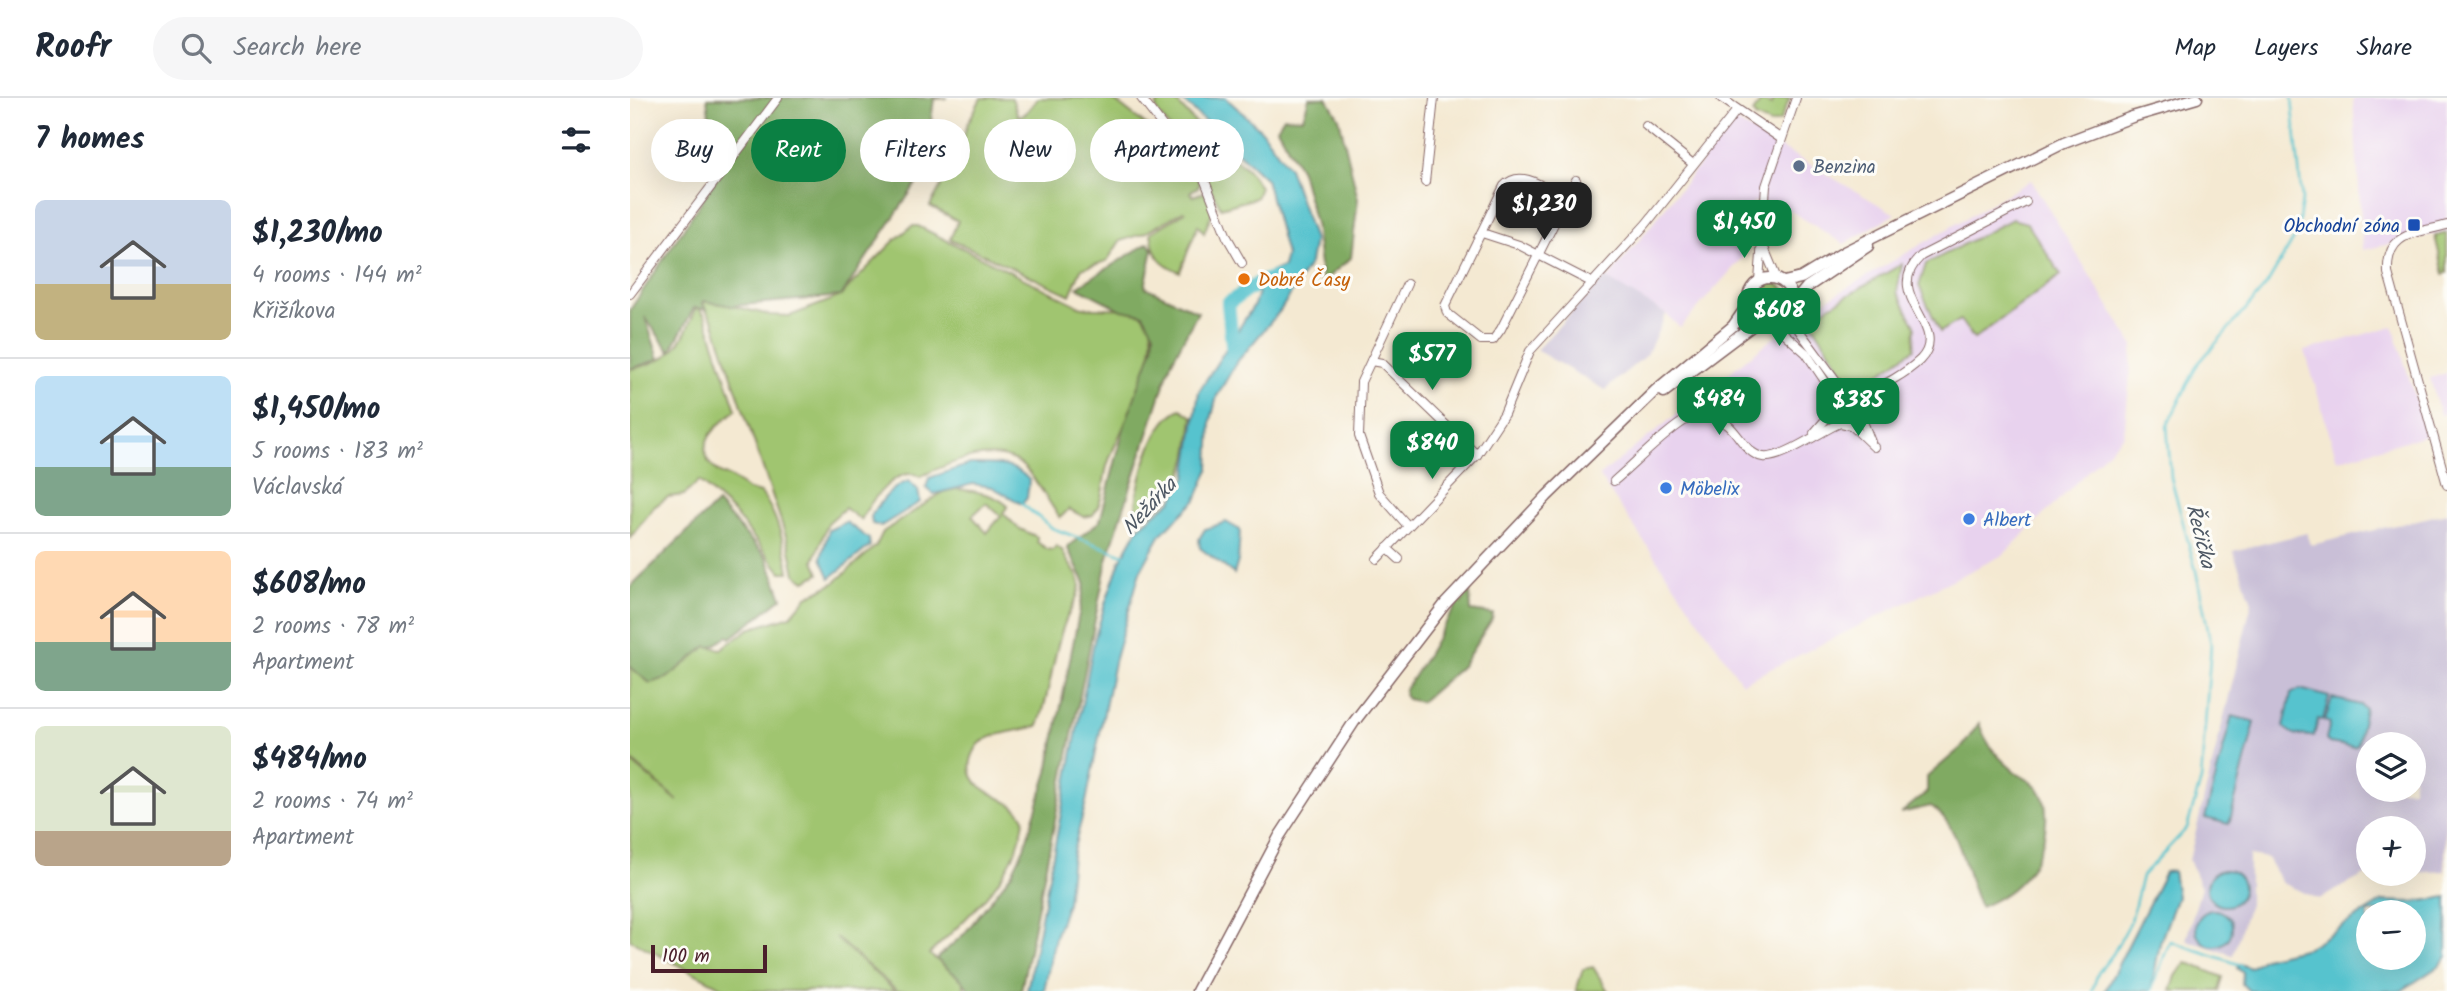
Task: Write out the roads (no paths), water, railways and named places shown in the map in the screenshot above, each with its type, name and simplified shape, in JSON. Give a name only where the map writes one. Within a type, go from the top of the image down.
[{"type":"main road","points":[[1197,991],[1268,856],[1354,722],[1445,604],[1547,496],[1656,390],[1732,326],[1749,303],[1750,291],[1759,281],[1801,278],[1844,252],[1888,233],[2063,144],[2132,117],[2197,98]]},
{"type":"main road","points":[[1629,419],[1766,320],[1790,310],[1807,287],[1888,233]]},
{"type":"main road","points":[[1781,281],[1791,291],[1790,310]]},
{"type":"main road","points":[[1749,303],[1766,320]]},
{"type":"street","points":[[630,295],[778,98]]},
{"type":"street","points":[[1141,98],[1205,181],[1227,237],[1242,263]]},
{"type":"street","points":[[1425,182],[1434,98]]},
{"type":"street","points":[[1721,98],[1780,138]]},
{"type":"street","points":[[1759,281],[1766,186],[1780,138],[1796,98]]},
{"type":"street","points":[[1377,559],[1477,455],[1504,414],[1530,351],[1593,284],[1737,110]]},
{"type":"street","points":[[1646,126],[1693,164]]},
{"type":"street","points":[[1566,200],[1522,177],[1511,179],[1504,186],[1446,302],[1447,313],[1480,340],[1493,340],[1538,255],[1566,200],[1576,180]]},
{"type":"street","points":[[1766,320],[1807,353],[1841,396],[1858,397],[1889,382],[1921,359],[1927,346],[1928,334],[1908,296],[1906,278],[1911,265],[1921,256],[2026,202]]},
{"type":"street","points":[[2447,225],[2403,237],[2390,247],[2387,257],[2388,273],[2447,485]]},
{"type":"street","points":[[1482,233],[1519,245],[1593,284]]},
{"type":"street","points":[[1761,240],[1781,281]]},
{"type":"street","points":[[1406,285],[1361,382],[1359,436],[1379,493],[1408,526]]},
{"type":"street","points":[[1790,310],[1841,396]]},
{"type":"street","points":[[1371,361],[1382,363],[1477,455]]},
{"type":"street","points":[[1851,425],[1864,414],[1889,382]]},
{"type":"street","points":[[1812,436],[1833,411],[1841,396]]},
{"type":"street","points":[[1614,481],[1688,418],[1711,415],[1729,426],[1748,449],[1762,457],[1782,456],[1812,436],[1840,423],[1851,425],[1874,447],[1858,397]]},
{"type":"street","points":[[1833,411],[1840,423]]},
{"type":"street","points":[[1387,548],[1399,559]]},
{"type":"water","points":[[1180,98],[1226,98],[1261,130],[1289,168],[1314,240],[1310,263],[1280,311],[1236,363],[1217,396],[1211,420],[1209,469],[1196,500],[1161,534],[1140,572],[1114,662],[1086,802],[1072,856],[1067,903],[1055,937],[1044,991],[1027,991],[1094,641],[1120,561],[1139,527],[1172,500],[1186,478],[1199,391],[1254,305],[1263,276],[1283,267],[1286,255],[1266,179],[1244,158],[1244,119],[1202,119]]},
{"type":"water","points":[[970,464],[1002,465],[1017,470],[1029,480],[1027,498],[1022,504],[992,487],[973,484],[934,494],[926,488],[929,478]]},
{"type":"water","points":[[909,481],[918,490],[920,502],[881,526],[872,524],[871,516],[883,500],[897,486]]},
{"type":"water","points":[[846,522],[869,539],[870,546],[830,578],[821,558],[829,530]]},
{"type":"water","points":[[1226,522],[1240,530],[1238,561],[1234,574],[1200,548],[1199,539],[1205,529]]},
{"type":"water","points":[[2300,689],[2329,697],[2323,720],[2318,719],[2314,736],[2295,734],[2284,727],[2291,694]]},
{"type":"water","points":[[2332,698],[2360,705],[2365,709],[2360,732],[2356,732],[2354,747],[2329,743],[2326,739],[2330,723],[2325,721]]},
{"type":"water","points":[[2232,716],[2255,722],[2229,824],[2205,818]]},
{"type":"water","points":[[2225,870],[2238,875],[2243,888],[2238,901],[2225,906],[2212,901],[2207,888],[2212,875]]},
{"type":"water","points":[[2173,871],[2177,897],[2160,943],[2151,991],[2105,991],[2165,872]]},
{"type":"water","points":[[2447,897],[2447,956],[2439,966],[2401,991],[2249,991],[2242,984],[2243,973],[2237,968],[2240,964],[2250,968],[2264,958],[2307,948],[2356,918],[2356,970],[2426,970],[2426,900]]},
{"type":"water","points":[[2214,910],[2227,915],[2232,928],[2227,941],[2214,946],[2201,941],[2196,928],[2201,915]]},
{"type":"waterway","name":"Řečička","points":[[2092,991],[2098,973],[2113,954],[2131,921],[2142,876],[2187,828],[2201,780],[2211,644],[2196,571],[2171,478],[2167,426],[2197,365],[2266,286],[2297,233],[2302,200],[2292,98]]},
{"type":"waterway","points":[[1233,354],[1228,303],[1260,282],[1280,276]]},
{"type":"waterway","points":[[1022,504],[1052,528],[1124,555]]},
{"type":"waterway","points":[[2151,991],[2170,941],[2241,965]]},
{"type":"place","name":"Benzina","points":[[1799,166]]},
{"type":"place","name":"Obchodní zóna","points":[[2414,225]]},
{"type":"place","name":"Dobré Časy","points":[[1244,279]]},
{"type":"place","name":"Möbelix","points":[[1666,488]]},
{"type":"place","name":"Albert","points":[[1969,519]]},
{"type":"water label","name":"Nežárka","points":[[1149,506]]}]
